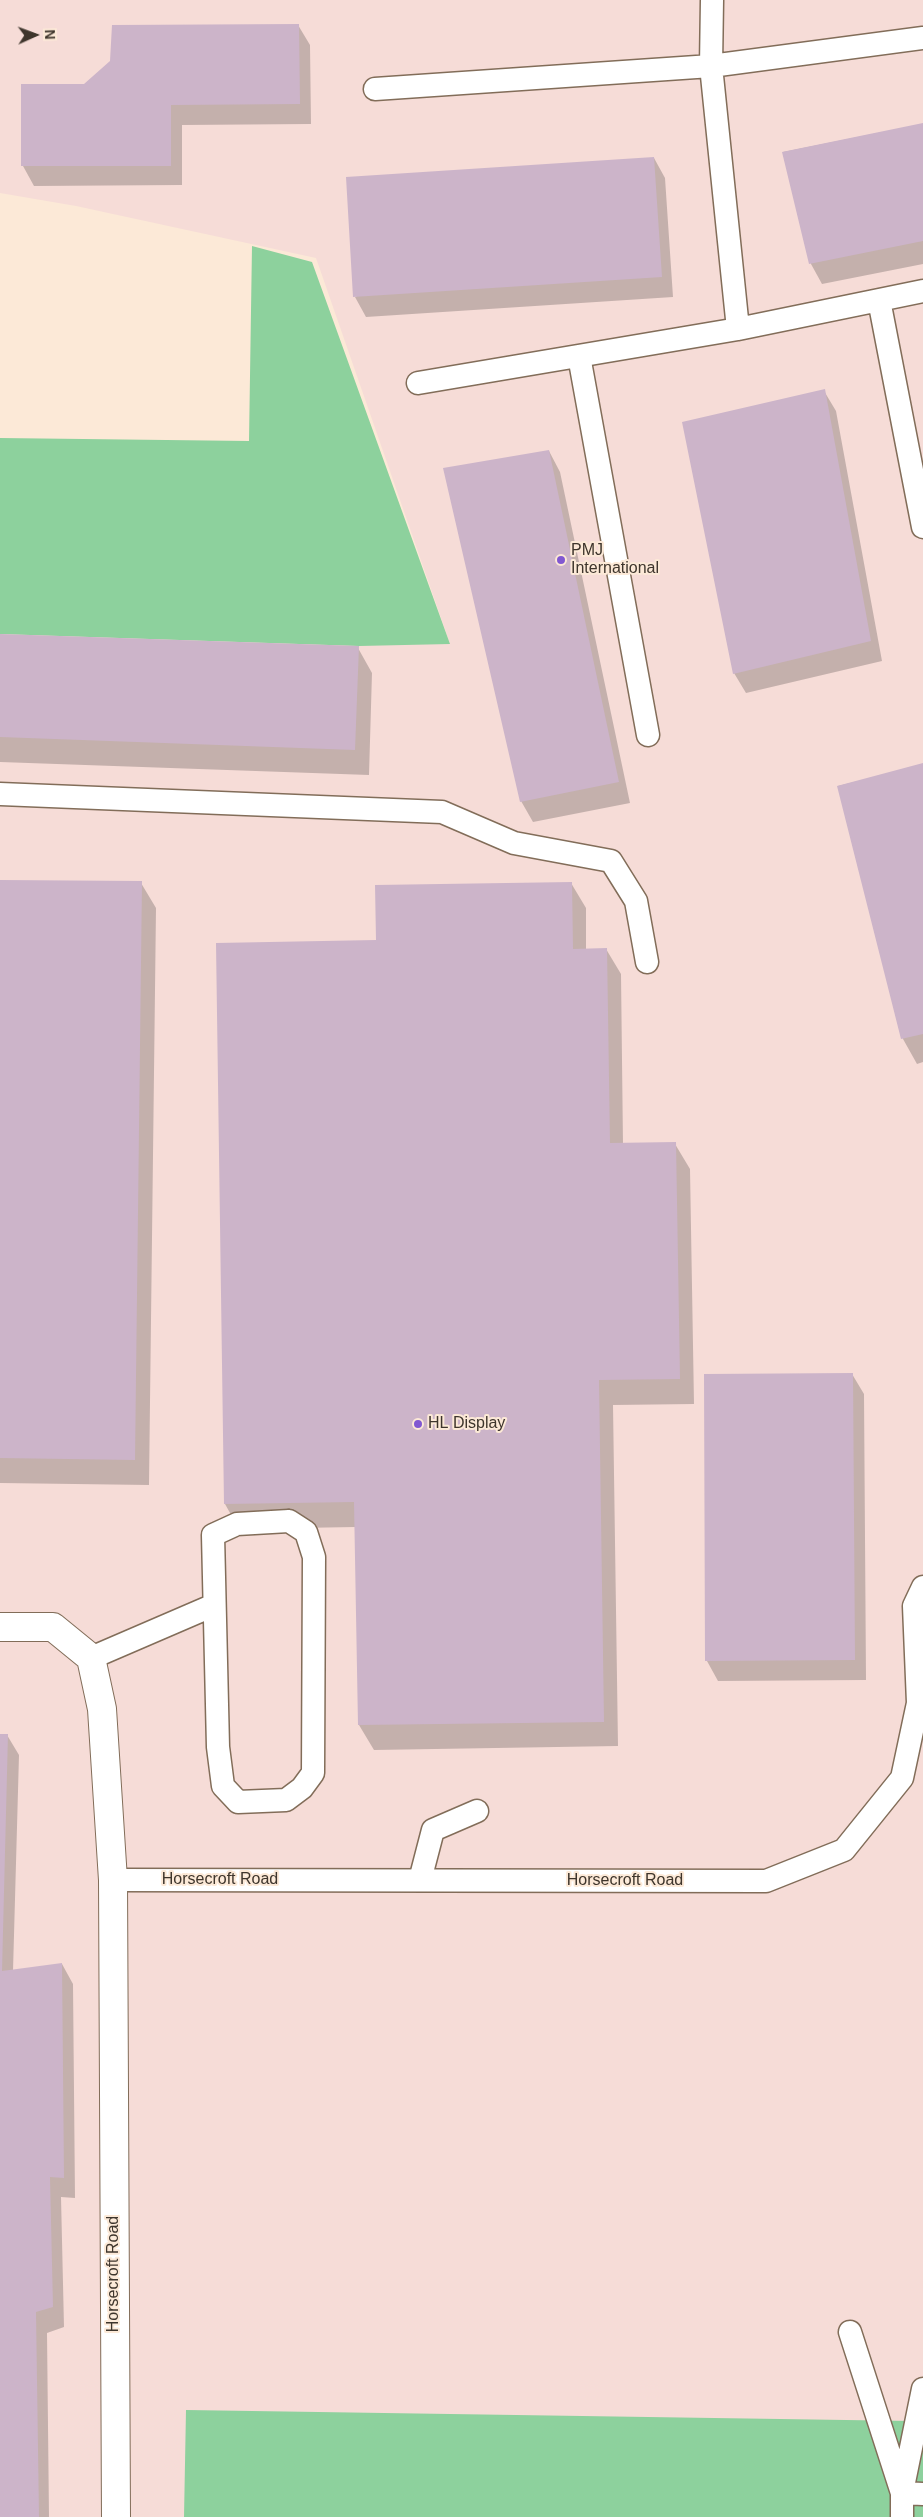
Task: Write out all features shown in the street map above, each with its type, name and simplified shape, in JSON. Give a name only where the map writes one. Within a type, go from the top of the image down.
[{"type":"street","points":[[0,1627],[53,1627],[91,1658]]},
{"type":"street","name":"Horsecroft Road","points":[[91,1658],[102,1709],[113,1880],[116,2517]]},
{"type":"lane","points":[[712,0],[711,66],[738,329]]},
{"type":"lane","points":[[375,89],[711,66],[923,38]]},
{"type":"lane","points":[[418,383],[738,329],[923,291]]},
{"type":"lane","points":[[879,300],[923,527]]},
{"type":"lane","points":[[580,356],[648,735]]},
{"type":"lane","points":[[0,794],[442,812],[514,843],[611,861],[636,901],[647,962]]},
{"type":"lane","points":[[288,1521],[306,1532],[314,1557],[313,1773],[302,1788],[286,1800],[238,1802],[223,1786],[218,1747],[214,1605],[213,1535],[237,1524],[288,1521]]},
{"type":"lane","name":"Horsecroft Road","points":[[113,1880],[766,1881],[844,1850],[902,1778],[918,1703],[914,1606],[923,1587]]},
{"type":"lane","points":[[91,1658],[214,1605]]},
{"type":"lane","points":[[420,1880],[433,1830],[477,1811]]},
{"type":"lane","points":[[850,2332],[912,2493]]},
{"type":"lane","points":[[902,2517],[912,2493],[923,2389]]},
{"type":"shaded area","points":[[0,0],[923,0],[923,2517],[0,2517],[0,631],[450,644],[316,258],[76,206],[0,193]]},
{"type":"green space","points":[[252,246],[312,262],[450,644],[359,646],[0,634],[0,438],[249,441]]},
{"type":"green space","points":[[186,2410],[912,2421],[923,2439],[923,2517],[184,2517]]},
{"type":"building","points":[[299,24],[300,104],[171,105],[171,166],[21,166],[21,84],[84,84],[110,61],[112,25]]},
{"type":"building","points":[[923,123],[923,241],[809,264],[782,152]]},
{"type":"building","points":[[654,157],[662,277],[353,297],[346,177]]},
{"type":"building","points":[[825,389],[871,641],[733,674],[682,422]]},
{"type":"building","points":[[549,450],[619,782],[520,802],[443,468]]},
{"type":"building","points":[[0,634],[359,646],[355,750],[0,737]]},
{"type":"building","points":[[923,763],[923,1034],[901,1039],[837,786]]},
{"type":"building","points":[[0,880],[142,881],[135,1460],[0,1458]]},
{"type":"building","points":[[572,882],[573,949],[607,948],[610,1143],[676,1142],[680,1379],[599,1380],[604,1722],[358,1725],[354,1502],[224,1504],[216,943],[376,940],[375,885]]},
{"type":"building","points":[[853,1373],[855,1660],[705,1661],[704,1374]]},
{"type":"building","points":[[0,1734],[8,1734],[2,1971],[62,1963],[64,2178],[50,2177],[53,2307],[36,2312],[39,2517],[0,2517]]},
{"type":"place","name":"PMJ International","points":[[561,560]]},
{"type":"place","name":"HL Display","points":[[418,1424]]}]
